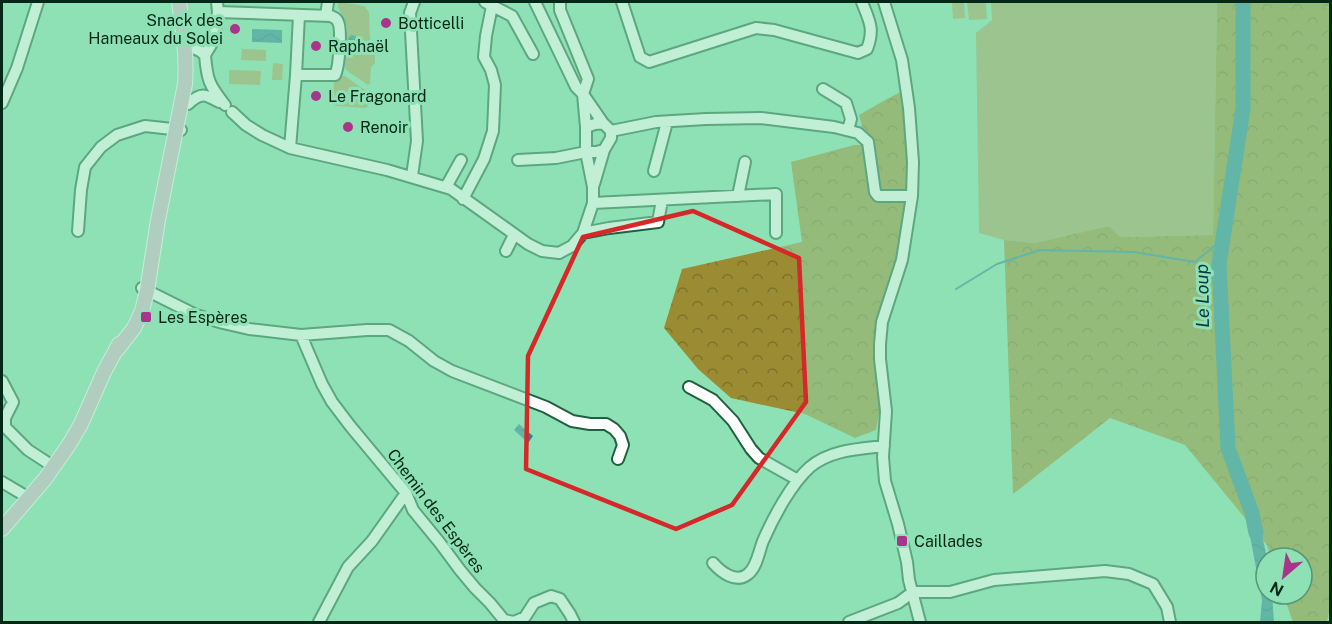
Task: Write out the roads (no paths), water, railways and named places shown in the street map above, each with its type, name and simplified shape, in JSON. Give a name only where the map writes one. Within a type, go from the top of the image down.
[{"type":"main road","points":[[179,2],[187,68],[179,130]]},
{"type":"main road","points":[[5,524],[54,467],[70,443],[145,289],[169,171],[188,104],[199,52],[186,2]]},
{"type":"street","points":[[2,103],[17,68],[38,2]]},
{"type":"street","points":[[326,16],[328,2]]},
{"type":"street","points":[[412,177],[417,141],[410,13],[414,2]]},
{"type":"street","points":[[232,112],[246,125],[290,148],[412,177],[451,189],[528,244],[560,253],[572,246],[583,233],[592,203],[593,187],[604,150],[611,138],[607,127],[576,87],[535,2]]},
{"type":"street","points":[[560,2],[560,10],[588,80],[583,94],[586,152],[593,187]]},
{"type":"street","points":[[622,2],[640,57],[649,62],[756,28],[774,30],[858,53],[867,49],[872,38],[872,30],[862,2]]},
{"type":"street","points":[[884,2],[902,60],[913,162],[912,196],[902,260],[882,322],[880,359],[886,411],[883,457],[885,481],[907,562],[909,580],[920,592],[920,622]]},
{"type":"street","points":[[463,199],[484,159],[493,131],[495,85],[484,57],[489,4],[513,16],[533,54]]},
{"type":"street","points":[[188,104],[197,96],[207,95],[225,105],[211,87],[199,52],[213,42],[218,7],[335,18],[339,26],[337,73],[333,76],[296,75]]},
{"type":"street","points":[[290,148],[299,15]]},
{"type":"street","points":[[823,89],[846,103],[851,119],[848,130]]},
{"type":"street","points":[[586,127],[595,124],[607,127],[706,119],[761,118],[834,127],[858,133],[868,142],[875,192],[878,196],[912,196]]},
{"type":"street","points":[[654,171],[667,122]]},
{"type":"street","points":[[78,231],[85,167],[101,147],[117,135],[145,126],[179,130]]},
{"type":"street","points":[[518,160],[556,158],[604,150]]},
{"type":"street","points":[[446,187],[461,159]]},
{"type":"street","points":[[738,196],[745,162]]},
{"type":"street","points":[[592,203],[776,194],[776,232]]},
{"type":"street","points":[[583,233],[658,222],[662,200]]},
{"type":"street","points":[[506,251],[514,235]]},
{"type":"street","points":[[145,289],[196,315],[249,329],[301,335],[389,330],[452,371],[546,407],[572,421],[606,424],[620,436],[623,445],[618,459]]},
{"type":"street","name":"Chemin des Espères","points":[[301,335],[332,402],[406,493],[413,510],[460,570],[504,620],[514,622],[525,617],[534,603],[551,596],[560,599],[574,622]]},
{"type":"street","points":[[2,381],[13,402],[5,418],[5,427],[28,450],[54,467]]},
{"type":"street","points":[[689,387],[713,399],[733,421],[759,458],[798,480]]},
{"type":"street","points":[[712,564],[723,573],[734,577],[747,576],[751,572],[776,514],[798,480],[811,466],[838,452],[884,446]]},
{"type":"street","points":[[2,482],[29,498]]},
{"type":"street","points":[[319,622],[348,567],[372,541],[406,493]]},
{"type":"street","points":[[849,622],[920,592],[950,592],[994,580],[1105,571],[1130,574],[1153,584],[1167,607],[1170,622]]},
{"type":"water","points":[[252,29],[282,30],[282,43],[252,42]]},
{"type":"water","points":[[351,35],[356,36],[357,44],[351,54],[347,53],[346,46]]},
{"type":"water","points":[[519,424],[533,436],[528,443],[514,430]]},
{"type":"water","points":[[1255,512],[1264,546],[1254,546],[1254,557],[1250,536],[1249,515]]},
{"type":"water","points":[[1261,606],[1273,606],[1274,622],[1260,622]]},
{"type":"waterway","name":"Le Loup","points":[[1243,2],[1243,109],[1219,264],[1228,448],[1252,513],[1256,533]]},
{"type":"waterway","points":[[956,289],[997,264],[1040,250],[1134,252],[1195,262],[1223,239]]},
{"type":"place","name":"Botticelli","points":[[386,23]]},
{"type":"place","name":"Snack des Hameaux du Solei","points":[[235,29]]},
{"type":"place","name":"Raphaël","points":[[316,46]]},
{"type":"place","name":"Le Fragonard","points":[[316,96]]},
{"type":"place","name":"Renoir","points":[[348,127]]},
{"type":"place","name":"Les Espères","points":[[146,317]]},
{"type":"place","name":"Caillades","points":[[902,541]]}]
